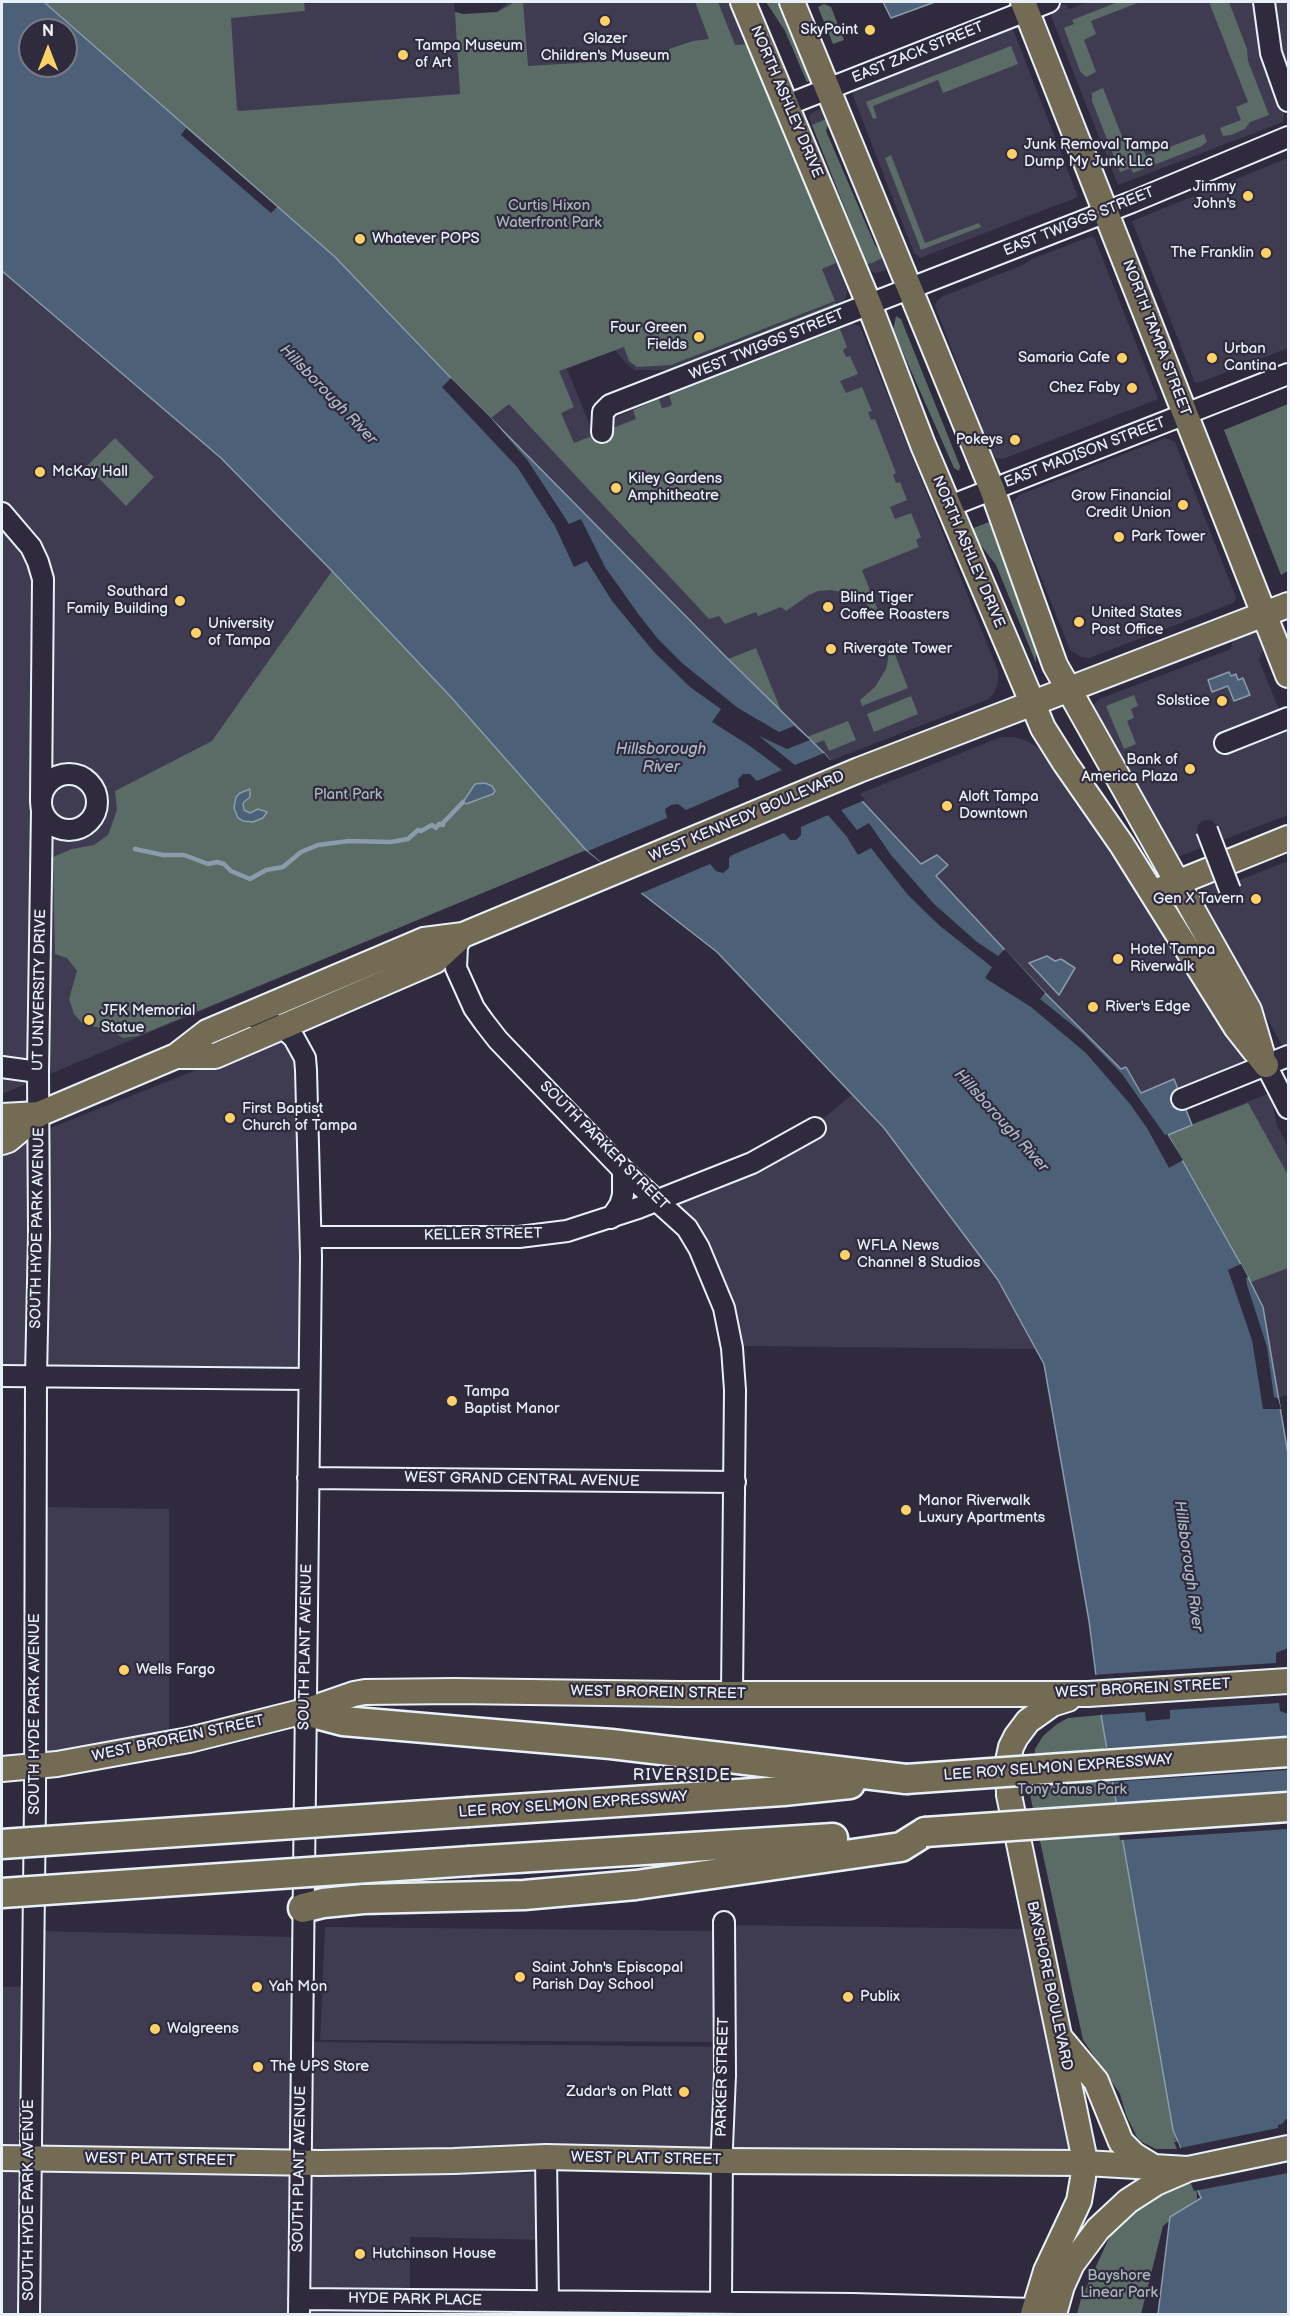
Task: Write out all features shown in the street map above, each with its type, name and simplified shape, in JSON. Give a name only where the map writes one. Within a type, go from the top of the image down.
[{"type":"highway","points":[[305,1711],[343,1720],[611,1744],[906,1779]]},
{"type":"highway","name":"LEE ROY SELMON EXPRESSWAY","points":[[2,1844],[783,1791],[906,1779],[1288,1752]]},
{"type":"highway","points":[[2,1893],[1288,1807]]},
{"type":"highway","points":[[303,1908],[323,1903],[363,1899],[502,1896],[636,1885],[901,1847],[925,1832]]},
{"type":"main road","name":"NORTH ASHLEY DRIVE","points":[[743,2],[869,304],[923,445],[1043,728],[1122,845],[1236,1027],[1266,1065]]},
{"type":"main road","points":[[792,2],[826,90],[992,489],[1055,665],[1249,1010],[1266,1065]]},
{"type":"main road","name":"NORTH TAMPA STREET","points":[[1025,6],[1288,675]]},
{"type":"main road","name":"WEST KENNEDY BOULEVARD","points":[[2,1142],[8,1140],[39,1114],[176,1056],[207,1032],[246,1014],[424,940],[464,935],[860,770],[1288,605]]},
{"type":"main road","points":[[1151,893],[1288,838]]},
{"type":"main road","name":"WEST KENNEDY BOULEVARD","points":[[176,1056],[215,1056],[435,961],[464,935]]},
{"type":"main road","name":"WEST KENNEDY BOULEVARD","points":[[2,1116],[39,1114]]},
{"type":"main road","name":"WEST BROREIN STREET","points":[[2,1769],[35,1766],[157,1746],[305,1711],[354,1694],[391,1691],[1088,1694],[1288,1682]]},
{"type":"main road","name":"BAYSHORE BOULEVARD","points":[[1040,2313],[1046,2271],[1075,2212],[1085,2163],[1009,1795],[1008,1761],[1011,1747],[1023,1726],[1041,1710],[1052,1704],[1088,1694]]},
{"type":"main road","points":[[1060,2037],[1096,2080],[1119,2138],[1134,2155],[1152,2166]]},
{"type":"main road","name":"WEST PLATT STREET","points":[[2,2158],[300,2162],[454,2161],[546,2157],[722,2161],[1085,2163],[1188,2169],[1288,2148]]},
{"type":"main road","points":[[1040,2313],[1062,2286],[1072,2264],[1092,2236],[1123,2206],[1146,2189],[1188,2169]]},
{"type":"street","name":"EAST ZACK STREET","points":[[787,105],[1025,6],[1049,2]]},
{"type":"street","points":[[1264,2],[1271,53],[1288,101]]},
{"type":"street","name":"EAST TWIGGS STREET","points":[[869,304],[1107,212],[1288,137]]},
{"type":"street","name":"WEST TWIGGS STREET","points":[[602,432],[603,412],[609,405],[665,386],[869,304]]},
{"type":"street","name":"EAST MADISON STREET","points":[[950,507],[1288,374]]},
{"type":"street","name":"UT UNIVERSITY DRIVE","points":[[2,513],[31,547],[42,579],[40,743],[43,867],[39,1114]]},
{"type":"street","points":[[1225,743],[1288,718]]},
{"type":"street","points":[[40,743],[49,762],[62,776],[48,785],[42,805],[51,824],[60,829],[69,830]]},
{"type":"street","name":"UT UNIVERSITY DRIVE","points":[[43,867],[52,846],[69,830],[87,824],[97,808],[94,789],[80,776],[62,776]]},
{"type":"street","points":[[1206,830],[1230,890]]},
{"type":"street","name":"SOUTH PARKER STREET","points":[[464,935],[458,946],[456,968],[474,1008],[498,1040],[623,1170],[680,1220],[693,1236],[724,1308],[735,1376],[732,1694]]},
{"type":"street","name":"SOUTH PLANT AVENUE","points":[[246,1014],[282,1027],[301,1047],[306,1064],[311,1237],[299,2307]]},
{"type":"street","points":[[1182,1099],[1288,1056]]},
{"type":"street","points":[[1266,1065],[1288,1108]]},
{"type":"street","points":[[2,1067],[38,1072]]},
{"type":"street","name":"SOUTH HYDE PARK AVENUE","points":[[29,2314],[39,1114]]},
{"type":"street","name":"KELLER STREET","points":[[311,1237],[519,1237],[567,1231],[657,1201],[752,1162],[815,1128]]},
{"type":"street","points":[[611,1218],[620,1205],[623,1195],[623,1170]]},
{"type":"street","points":[[2,1376],[309,1379]]},
{"type":"street","name":"WEST GRAND CENTRAL AVENUE","points":[[308,1478],[735,1482]]},
{"type":"street","name":"PARKER STREET","points":[[721,2303],[725,2075],[724,1922]]},
{"type":"street","points":[[546,2157],[548,2301]]},
{"type":"street","name":"HYDE PARK PLACE","points":[[299,2307],[548,2301],[721,2303],[1040,2313]]},
{"type":"shaded area","points":[[44,2],[304,2],[305,4],[454,2],[455,12],[463,14],[497,12],[509,2],[734,2],[847,290],[846,298],[841,306],[687,370],[635,370],[615,350],[567,369],[594,435],[614,427],[615,418],[618,416],[844,325],[850,323],[860,326],[998,671],[998,683],[994,693],[989,699],[830,761],[462,389],[277,207],[78,32],[78,18],[62,18]]},
{"type":"shaded area","points":[[1088,2],[1255,2],[1264,62],[1284,113],[1283,122],[1118,185],[1051,16],[1056,7],[1065,4],[1069,9]]},
{"type":"shaded area","points":[[1274,2],[1288,2],[1288,74],[1280,47]]},
{"type":"shaded area","points":[[1010,26],[1078,197],[920,258],[914,253],[853,96],[853,90],[856,85],[867,82],[874,84],[921,65],[923,59],[937,54],[943,56],[993,38],[994,32]]},
{"type":"shaded area","points":[[822,108],[826,111],[829,126],[826,131],[875,245],[887,261],[885,271],[875,273],[868,268],[809,118],[810,114]]},
{"type":"shaded area","points":[[1288,158],[1288,348],[1195,383],[1132,221]]},
{"type":"shaded area","points":[[1092,236],[1158,399],[1003,459],[996,458],[993,456],[935,306],[936,302],[941,297]]},
{"type":"shaded area","name":"University of Tampa","points":[[2,271],[221,458],[450,696],[586,850],[2,1094]]},
{"type":"shaded area","name":"Park Tower","points":[[1165,438],[1175,442],[1236,597],[1235,600],[1233,603],[1089,658],[1081,657],[1070,650],[1013,502],[1019,495]]},
{"type":"shaded area","points":[[1254,628],[1263,650],[1259,660],[1288,732],[1288,815],[1175,858],[1092,706],[1099,699],[1231,649],[1233,638]]},
{"type":"shaded area","points":[[1001,737],[1025,740],[1041,749],[1158,911],[1244,1055],[1238,1067],[1178,1090],[1174,1079],[1142,1094],[1126,1068],[1121,1070],[1045,993],[935,875],[948,865],[922,864],[862,801],[865,799],[859,794]]},
{"type":"shaded area","points":[[1288,861],[1288,1056],[1200,897],[1202,889],[1212,884],[1222,887]]},
{"type":"shaded area","points":[[300,1029],[304,1374],[2,1371],[2,1147]]},
{"type":"shaded area","points":[[1267,1094],[1271,1098],[1277,1125],[1288,1147],[1288,1394],[1278,1398],[1263,1307],[1167,1134]]},
{"type":"shaded area","points":[[852,1095],[884,1129],[998,1280],[1035,1349],[741,1346],[668,1203],[803,1135]]},
{"type":"shaded area","points":[[42,1507],[169,1509],[169,1733],[31,1765]]},
{"type":"shaded area","points":[[726,1925],[1028,1929],[1080,2166],[305,2158],[308,2042],[727,2047]]},
{"type":"shaded area","name":"Saint John's Episcopal Parish Day School","points":[[325,1927],[718,1931],[718,2042],[320,2040]]},
{"type":"shaded area","points":[[36,1931],[299,1937],[297,2161],[33,2156]]},
{"type":"shaded area","points":[[31,1986],[27,2165],[544,2173],[544,2240],[410,2237],[410,2298],[385,2297],[385,2314],[2,2314],[2,1987]]},
{"type":"green space","name":"Curtis Hixon Waterfront Park","points":[[44,2],[304,2],[305,11],[231,18],[237,110],[240,111],[460,94],[455,12],[463,14],[497,12],[515,2],[523,2],[528,66],[658,58],[669,49],[693,41],[709,39],[695,2],[718,2],[735,45],[751,44],[836,263],[822,269],[835,301],[671,365],[637,367],[629,361],[624,347],[559,371],[574,407],[561,413],[574,443],[636,419],[633,410],[659,399],[662,408],[668,407],[672,404],[669,395],[840,329],[847,347],[843,350],[846,357],[850,356],[858,374],[840,381],[846,393],[862,387],[872,411],[868,412],[871,420],[875,419],[896,473],[893,475],[896,483],[900,482],[907,500],[890,507],[895,519],[911,513],[921,537],[916,540],[919,547],[862,570],[881,618],[861,599],[851,594],[831,590],[818,591],[809,595],[786,611],[781,607],[758,616],[756,612],[725,624],[719,616],[709,619],[509,404],[491,418],[335,257],[78,32],[78,18],[62,18]]},
{"type":"green space","points":[[766,2],[779,2],[813,81],[807,82],[785,31]]},
{"type":"green space","points":[[1118,2],[1140,2],[1091,21],[1096,34],[1084,40],[1096,72],[1086,77],[1080,71],[1064,28],[1074,24],[1072,20]]},
{"type":"green space","points":[[1209,2],[1229,2],[1269,115],[1250,122],[1245,129],[1231,135],[1223,136],[1220,128],[1241,120],[1236,107],[1248,102]]},
{"type":"green space","points":[[824,4],[831,7],[844,40],[833,44],[818,7]]},
{"type":"green space","points":[[1011,46],[1018,64],[943,93],[938,80],[873,106],[877,118],[873,119],[866,102]]},
{"type":"green space","points":[[1103,88],[1127,149],[1141,143],[1146,156],[1204,134],[1207,142],[1200,147],[1133,173],[1131,168],[1120,172],[1092,101],[1092,93]]},
{"type":"green space","points":[[829,118],[826,131],[875,245],[884,257],[872,263],[867,264],[812,125]]},
{"type":"green space","points":[[891,155],[925,243],[979,223],[981,227],[921,250],[885,158]]},
{"type":"green space","points":[[836,303],[838,309],[687,370],[668,370]]},
{"type":"green space","points":[[896,316],[901,319],[960,466],[959,471],[954,468],[893,330]]},
{"type":"green space","points":[[1288,404],[1288,571],[1281,575],[1224,430]]},
{"type":"green space","points":[[115,438],[154,477],[126,506],[87,466]]},
{"type":"green space","points":[[989,522],[1033,634],[1036,663],[996,565],[971,529]]},
{"type":"green space","name":"Plant Park","points":[[332,571],[450,696],[586,850],[138,1036],[123,1038],[109,1029],[81,1022],[74,1014],[69,999],[77,971],[67,958],[55,954],[53,857],[72,849],[94,845],[108,835],[117,810],[115,791],[212,741]]},
{"type":"green space","points":[[889,639],[908,688],[862,706],[860,700],[875,687],[886,669]]},
{"type":"green space","points":[[756,648],[782,713],[728,659]]},
{"type":"green space","points":[[1134,695],[1138,706],[1131,709],[1134,718],[1127,721],[1136,744],[1124,749],[1106,706]]},
{"type":"green space","points":[[911,696],[918,714],[874,732],[867,714]]},
{"type":"green space","points":[[848,721],[856,740],[829,751],[824,740],[814,744],[807,737]]},
{"type":"green space","points":[[1248,1103],[1288,1175],[1288,1268],[1251,1282],[1167,1134]]},
{"type":"green space","name":"Tony Janus Park","points":[[1101,1715],[1178,2149],[1156,2149],[1137,2137],[1126,2115],[1120,2094],[1083,2040],[1029,1790],[1035,1749],[1043,1736],[1068,1718]]},
{"type":"green space","name":"Bayshore Linear Park","points":[[1196,2169],[1197,2199],[1163,2226],[1141,2314],[1077,2314],[1081,2299],[1127,2199]]},
{"type":"water","name":"Hillsborough River","points":[[2,2],[44,2],[62,18],[18,18],[18,78],[78,78],[78,32],[335,257],[728,659],[824,753],[862,801],[921,864],[937,855],[948,865],[936,876],[1045,993],[1121,1069],[1126,1067],[1141,1093],[1174,1079],[1192,1125],[1168,1135],[1263,1307],[1288,1454],[1288,2314],[1158,2314],[1170,2217],[1201,2198],[1173,2130],[1101,1715],[1089,1621],[1044,1364],[998,1280],[884,1128],[717,952],[586,850],[450,696],[221,458],[2,271]]},
{"type":"water","points":[[883,2],[935,2],[891,18]]},
{"type":"water","points":[[1229,672],[1231,676],[1236,674],[1238,680],[1243,678],[1250,695],[1234,701],[1228,686],[1212,692],[1208,680]]},
{"type":"water","points":[[485,783],[492,786],[495,791],[493,794],[466,804],[463,802],[475,784]]},
{"type":"water","points":[[250,789],[250,797],[243,803],[244,810],[250,813],[258,809],[267,812],[263,818],[253,822],[238,818],[234,808],[236,797]]},
{"type":"water","points":[[1047,956],[1055,961],[1061,959],[1075,968],[1059,995],[1029,963]]},
{"type":"pier","points":[[186,128],[277,207],[271,213],[181,135]]},
{"type":"pier","points":[[451,378],[491,418],[528,461],[569,524],[581,519],[605,567],[658,639],[682,663],[738,708],[779,732],[794,726],[810,740],[787,749],[759,736],[795,765],[824,753],[830,760],[833,760],[865,800],[841,810],[857,830],[869,823],[891,855],[934,904],[977,942],[998,956],[1005,949],[1045,993],[1040,999],[1081,1032],[1122,1074],[1165,1135],[1167,1134],[1183,1160],[1169,1168],[1147,1128],[1130,1104],[1086,1053],[1031,1007],[985,978],[992,967],[940,926],[908,895],[871,848],[858,855],[847,837],[828,815],[801,827],[801,835],[796,840],[790,840],[784,833],[732,855],[729,858],[729,868],[723,873],[716,871],[710,864],[639,894],[588,851],[667,818],[665,809],[671,805],[678,804],[686,810],[739,787],[738,779],[743,774],[750,774],[757,781],[782,770],[712,722],[721,709],[690,687],[654,652],[612,601],[587,561],[574,567],[555,526],[518,468],[442,387]]},
{"type":"pier","points":[[1241,1264],[1248,1277],[1246,1278],[1247,1285],[1267,1347],[1274,1397],[1278,1398],[1281,1409],[1263,1409],[1252,1340],[1228,1270]]},
{"type":"pier","points":[[1288,1648],[1288,1714],[1280,1711],[1279,1703],[1170,1710],[1170,1719],[1146,1721],[1145,1712],[1098,1715],[1092,1675],[1276,1663],[1276,1653]]},
{"type":"pier","points":[[1288,1736],[1288,1770],[1110,1782],[1104,1748]]},
{"type":"pier","points":[[1288,1793],[1288,1829],[1120,1840],[1114,1805]]},
{"type":"pier","points":[[1288,2119],[1288,2173],[1194,2191],[1174,2142],[1178,2142],[1180,2148],[1278,2128],[1278,2125]]},
{"type":"waterway","points":[[135,849],[163,855],[184,855],[208,864],[217,862],[250,879],[266,870],[283,867],[301,852],[318,845],[349,841],[391,842],[408,839],[418,830],[421,831],[432,825],[436,828],[439,824],[443,825],[463,802]]},
{"type":"place","name":"Glazer Children's Museum","points":[[605,21]]},
{"type":"place","name":"SkyPoint","points":[[870,30]]},
{"type":"place","name":"Tampa Museum of Art","points":[[403,55]]},
{"type":"place","name":"Junk Removal Tampa Dump My Junk LLc","points":[[1012,154]]},
{"type":"place","name":"Jimmy John's","points":[[1248,196]]},
{"type":"place","name":"Whatever POPS","points":[[360,239]]},
{"type":"place","name":"The Franklin","points":[[1266,253]]},
{"type":"place","name":"Four Green Fields","points":[[699,337]]},
{"type":"place","name":"Samaria Cafe","points":[[1122,358]]},
{"type":"place","name":"Urban Cantina","points":[[1212,358]]},
{"type":"place","name":"Chez Faby","points":[[1132,388]]},
{"type":"place","name":"Pokeys","points":[[1015,440]]},
{"type":"place","name":"McKay Hall","points":[[40,472]]},
{"type":"place","name":"Kiley Gardens Amphitheatre","points":[[616,488]]},
{"type":"place","name":"Grow Financial Credit Union","points":[[1183,505]]},
{"type":"place","name":"Park Tower","points":[[1119,537]]},
{"type":"place","name":"Southard Family Building","points":[[180,601]]},
{"type":"place","name":"Blind Tiger Coffee Roasters","points":[[828,607]]},
{"type":"place","name":"United States Post Office","points":[[1079,622]]},
{"type":"place","name":"University of Tampa","points":[[196,633]]},
{"type":"place","name":"Rivergate Tower","points":[[831,649]]},
{"type":"place","name":"Solstice","points":[[1222,701]]},
{"type":"place","name":"Bank of America Plaza","points":[[1190,769]]},
{"type":"place","name":"Aloft Tampa Downtown","points":[[947,806]]},
{"type":"place","name":"Gen X Tavern","points":[[1256,899]]},
{"type":"place","name":"Hotel Tampa Riverwalk","points":[[1118,959]]},
{"type":"place","name":"River's Edge","points":[[1093,1007]]},
{"type":"place","name":"JFK Memorial Statue","points":[[89,1020]]},
{"type":"place","name":"First Baptist Church of Tampa","points":[[230,1118]]},
{"type":"place","name":"WFLA News Channel 8 Studios","points":[[845,1255]]},
{"type":"place","name":"Tampa Baptist Manor","points":[[452,1401]]},
{"type":"place","name":"Manor Riverwalk Luxury Apartments","points":[[906,1510]]},
{"type":"place","name":"Wells Fargo","points":[[124,1670]]},
{"type":"place","name":"Saint John's Episcopal Parish Day School","points":[[520,1977]]},
{"type":"place","name":"Yah Mon","points":[[257,1987]]},
{"type":"place","name":"Publix","points":[[848,1997]]},
{"type":"place","name":"Walgreens","points":[[155,2029]]},
{"type":"place","name":"The UPS Store","points":[[258,2067]]},
{"type":"place","name":"Zudar's on Platt","points":[[684,2092]]},
{"type":"place","name":"Hutchinson House","points":[[360,2254]]},
{"type":"district","name":"RIVERSIDE","points":[[682,1776]]}]
